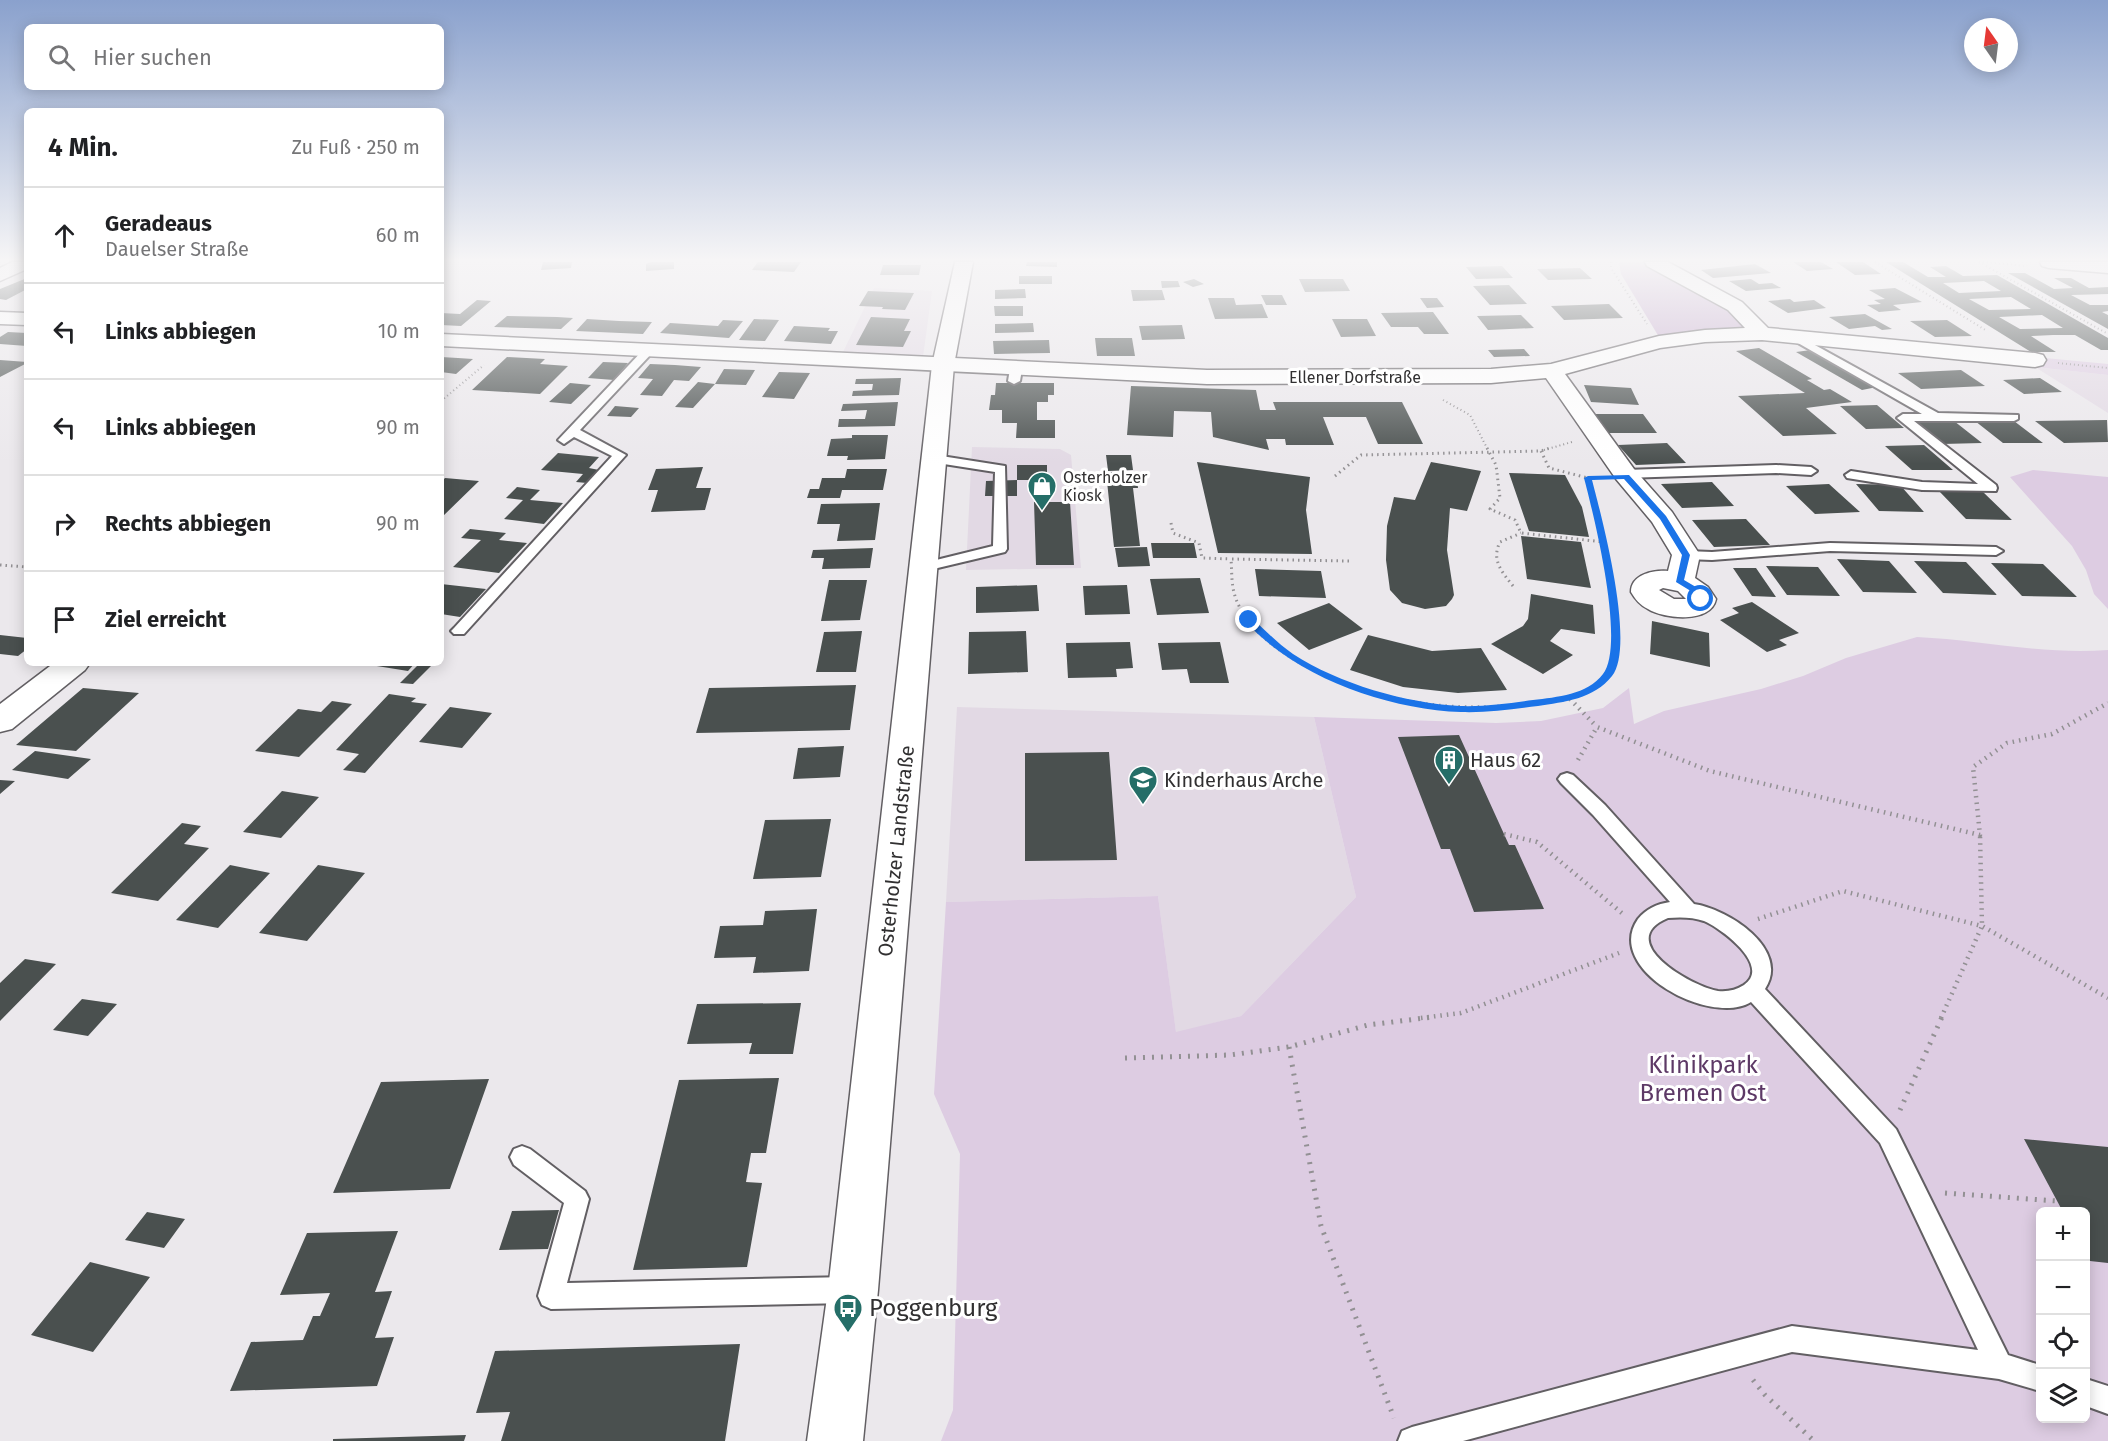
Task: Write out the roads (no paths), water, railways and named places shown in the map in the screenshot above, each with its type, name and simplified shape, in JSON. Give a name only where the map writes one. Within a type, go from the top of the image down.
[{"type":"street","name":"Osterholzer Landstraße","points":[[836,1441],[925,567],[943,365],[950,329]]},
{"type":"street","points":[[1757,329],[1762,334]]},
{"type":"street","name":"Ellener Dorfstraße","points":[[444,340],[943,365],[1015,375],[1407,378],[1491,376],[1552,371],[1659,342],[1705,336],[1762,334],[2035,360]]},
{"type":"street","points":[[1552,371],[1625,475],[1663,518],[1683,568]]},
{"type":"street","points":[[0,721],[70,666]]},
{"type":"lane","points":[[1795,337],[1936,417]]},
{"type":"lane","points":[[459,631],[620,455],[568,435],[649,350]]},
{"type":"lane","points":[[1851,475],[1922,486],[1991,488],[1958,459],[1937,448],[1903,418],[2014,417]]},
{"type":"lane","points":[[925,567],[1000,549],[1001,469],[934,459]]},
{"type":"lane","points":[[1625,475],[1776,469],[1811,471]]},
{"type":"lane","points":[[1683,568],[1712,556],[1830,547],[1996,550]]},
{"type":"lane","points":[[1568,779],[1599,810],[1688,910]]},
{"type":"lane","points":[[1667,910],[1688,910],[1712,916],[1733,927],[1751,944],[1761,961],[1762,978],[1754,992],[1737,999],[1714,999],[1689,993],[1666,980],[1649,963],[1641,937],[1651,917],[1667,910]]},
{"type":"lane","points":[[1754,992],[1888,1136],[2000,1366]]},
{"type":"lane","points":[[522,1157],[577,1199],[551,1296],[853,1290]]},
{"type":"lane","points":[[1405,1436],[1792,1339],[2000,1366],[2036,1377]]},
{"type":"lane","points":[[2090,1395],[2108,1400]]},
{"type":"place","name":"Osterholzer Kiosk","points":[[1042,512]]},
{"type":"place","name":"Haus 62","points":[[1449,786]]},
{"type":"place","name":"Kinderhaus Arche","points":[[1143,806]]},
{"type":"place","name":"Poggenburg","points":[[848,1334]]},
{"type":"park label","name":"Klinikpark Bremen Ost","points":[[1703,1079]]}]
